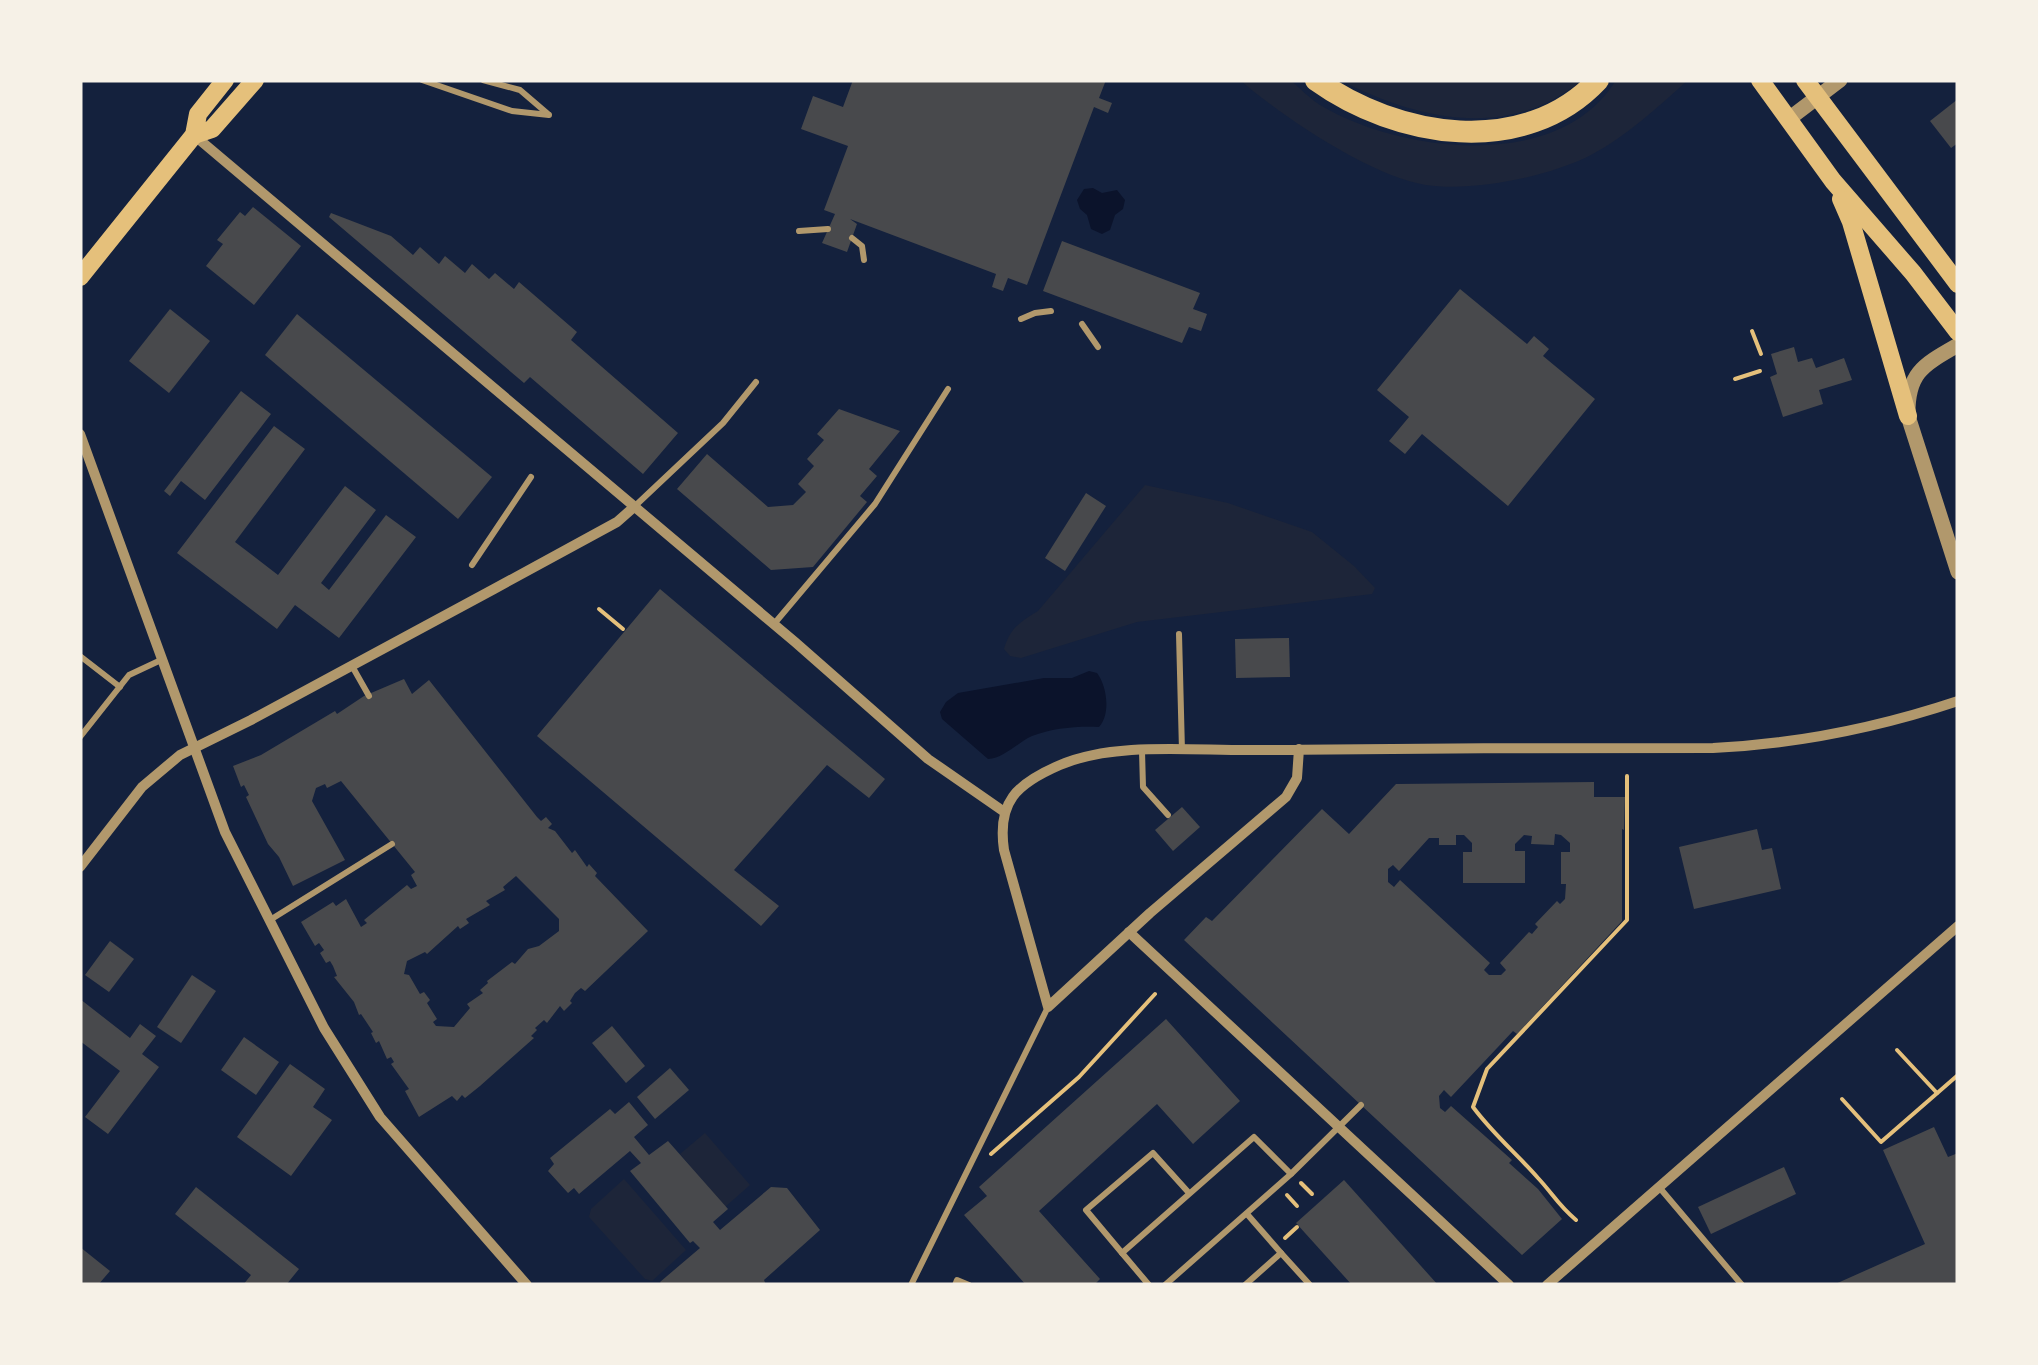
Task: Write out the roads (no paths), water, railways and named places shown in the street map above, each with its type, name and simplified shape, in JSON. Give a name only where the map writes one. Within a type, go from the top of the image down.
[{"type":"highway","points":[[1316,80],[1385,116],[1422,126],[1482,132],[1511,130],[1539,122],[1566,108],[1598,80]]},
{"type":"main road","points":[[80,277],[194,135],[198,114],[225,80]]},
{"type":"main road","points":[[194,135],[212,129],[255,80]]},
{"type":"main road","points":[[1760,80],[1833,181],[1958,332]]},
{"type":"main road","points":[[1805,80],[1958,284]]},
{"type":"main road","points":[[1833,181],[1851,222],[1908,416]]},
{"type":"street","points":[[1790,118],[1840,80]]},
{"type":"street","points":[[194,135],[774,624],[928,759],[1003,811]]},
{"type":"street","points":[[1958,345],[1927,363],[1907,393],[1908,416],[1958,572]]},
{"type":"street","points":[[80,434],[225,832],[324,1028],[371,1104],[528,1285]]},
{"type":"street","points":[[80,867],[154,775],[194,747],[616,522],[634,506]]},
{"type":"street","points":[[1298,750],[1298,778],[1286,797],[1048,1007],[1001,827],[1003,811],[1016,791],[1061,764],[1115,752],[1142,751],[1765,746],[1862,729],[1958,701]]},
{"type":"street","points":[[1547,1285],[1958,926]]},
{"type":"street","points":[[1129,932],[1509,1285]]},
{"type":"lane","points":[[422,80],[512,111],[549,115],[520,90],[483,80]]},
{"type":"lane","points":[[799,232],[828,229]]},
{"type":"lane","points":[[852,238],[862,246],[864,260]]},
{"type":"lane","points":[[1021,319],[1035,312],[1051,311]]},
{"type":"lane","points":[[1082,324],[1098,347]]},
{"type":"lane","points":[[634,506],[723,424],[756,382]]},
{"type":"lane","points":[[774,624],[876,504],[948,388]]},
{"type":"lane","points":[[472,565],[531,477]]},
{"type":"lane","points":[[1179,634],[1182,751]]},
{"type":"lane","points":[[80,656],[120,686]]},
{"type":"lane","points":[[80,738],[129,674],[162,660]]},
{"type":"lane","points":[[352,666],[369,696]]},
{"type":"lane","points":[[1142,751],[1142,787],[1168,816]]},
{"type":"lane","points":[[270,921],[392,844]]},
{"type":"lane","points":[[911,1285],[1048,1007]]},
{"type":"lane","points":[[1165,1285],[1292,1174],[1361,1105]]},
{"type":"lane","points":[[1122,1253],[1254,1136],[1292,1174]]},
{"type":"lane","points":[[1150,1285],[1086,1210],[1153,1153],[1190,1193]]},
{"type":"lane","points":[[1658,1187],[1742,1285]]},
{"type":"lane","points":[[1246,1214],[1310,1285]]},
{"type":"lane","points":[[1244,1285],[1282,1252]]},
{"type":"lane","points":[[955,1285],[957,1280],[969,1285]]}]
